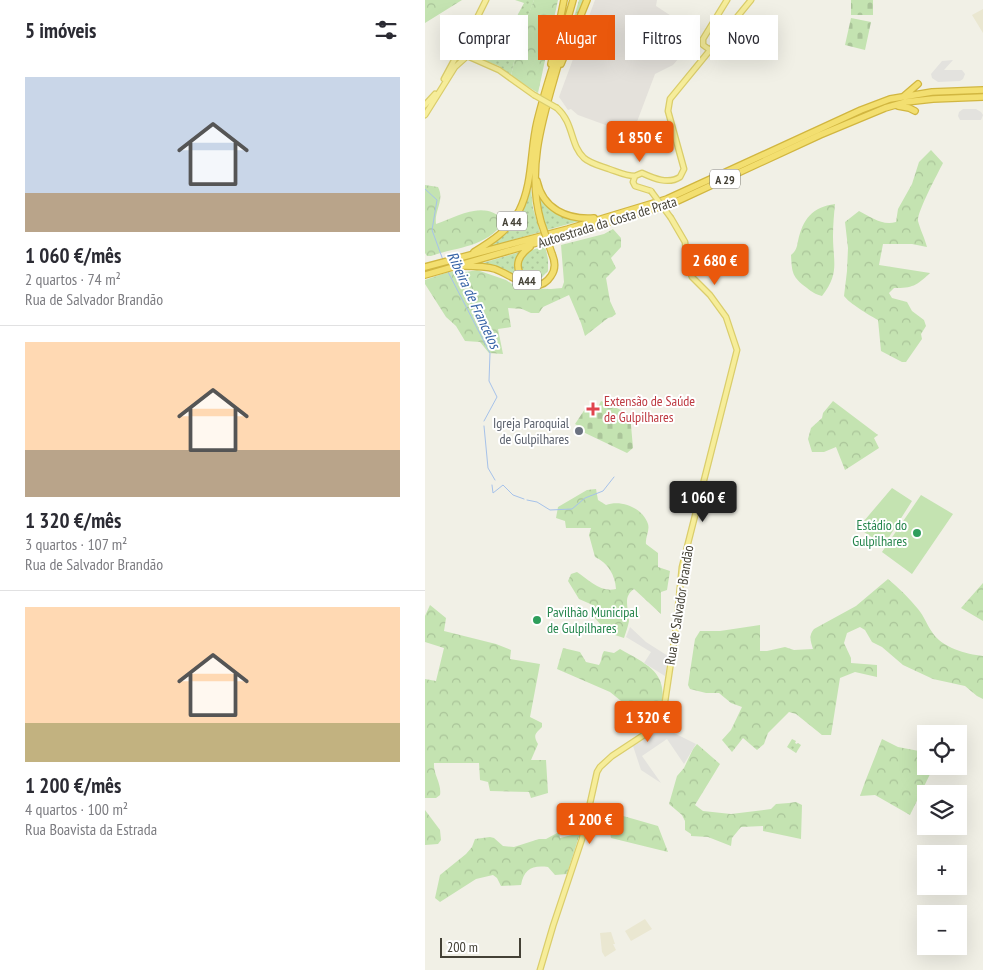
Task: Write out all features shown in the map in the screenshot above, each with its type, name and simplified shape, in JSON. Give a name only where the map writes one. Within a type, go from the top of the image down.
[{"type":"highway","points":[[545,95],[564,0]]},
{"type":"highway","name":"A 44","points":[[457,266],[492,268],[531,285],[541,284],[551,276],[555,268],[540,223],[536,198],[533,171],[535,129],[573,0]]},
{"type":"highway","name":"A 44","points":[[468,255],[497,238],[513,221],[524,199],[533,171],[537,146],[553,84],[577,0]]},
{"type":"highway","points":[[553,84],[587,0]]},
{"type":"highway","points":[[903,96],[918,84]]},
{"type":"highway","name":"Autoestrada da Costa de Prata","points":[[428,267],[675,196],[861,110],[891,99],[932,92],[983,90]]},
{"type":"highway","name":"Autoestrada da Costa de Prata","points":[[425,275],[671,204],[829,132],[894,105],[933,99],[983,97]]},
{"type":"highway","points":[[894,105],[915,111]]},
{"type":"highway","name":"A 44","points":[[533,171],[541,194],[550,206],[557,211],[566,216],[578,218],[606,217]]},
{"type":"highway","name":"A44","points":[[533,245],[521,254],[518,260],[519,272],[526,280],[537,282],[547,276],[551,267],[551,254]]},
{"type":"main road","points":[[478,15],[486,0]]},
{"type":"main road","points":[[718,15],[727,0]]},
{"type":"main road","points":[[739,15],[751,0]]},
{"type":"main road","points":[[645,188],[649,181],[655,179],[673,180],[682,174],[683,164],[668,112],[668,104],[674,93],[710,50],[703,45],[703,39],[710,28]]},
{"type":"main road","points":[[426,106],[435,94],[454,60]]},
{"type":"main road","points":[[425,115],[426,106],[461,60]]},
{"type":"main road","points":[[474,60],[499,70],[534,95],[557,108],[567,119],[580,152],[585,159],[593,164],[625,175],[635,176],[642,173],[649,181]]},
{"type":"main road","points":[[625,175],[637,188],[651,190]]},
{"type":"main road","points":[[633,182],[635,176]]},
{"type":"main road","name":"Rua de Salvador Brandão","points":[[540,970],[582,839],[597,772],[612,756],[653,729],[663,715],[676,628],[682,567],[737,350],[726,317],[711,295],[692,277],[687,264],[685,242],[651,190],[649,181]]},
{"type":"shaded area","points":[[595,0],[657,0],[656,6],[670,15],[625,15],[625,60],[677,60],[673,65],[655,74],[635,127],[628,131],[622,131],[578,115],[571,109],[568,110],[559,97],[573,60],[615,60],[615,15],[589,15]]},
{"type":"shaded area","points":[[983,9],[983,33],[972,15]]},
{"type":"shaded area","points":[[953,60],[944,70],[962,70],[965,74],[963,79],[960,81],[938,82],[932,78],[931,74],[942,61]]},
{"type":"shaded area","points":[[963,109],[976,109],[983,115],[981,120],[960,120],[959,112]]},
{"type":"shaded area","points":[[630,627],[646,642],[668,656],[665,676],[644,663],[651,652],[626,637]]},
{"type":"shaded area","points":[[665,713],[679,715],[677,728],[665,723]]},
{"type":"shaded area","points":[[662,727],[696,744],[684,764],[667,739],[642,756],[661,783],[641,770],[633,746]]},
{"type":"shaded area","points":[[645,919],[652,929],[631,941],[625,931]]},
{"type":"shaded area","points":[[611,932],[616,950],[605,957],[602,952],[600,933]]},
{"type":"green space","points":[[425,0],[462,0],[425,23]]},
{"type":"green space","points":[[515,0],[534,0],[528,16],[518,15],[524,3]]},
{"type":"green space","points":[[534,0],[558,0],[555,15],[538,15],[538,60],[545,60],[538,93],[511,76],[514,60],[528,60],[528,15]]},
{"type":"green space","points":[[579,0],[585,0],[579,15],[575,15]]},
{"type":"green space","points":[[851,0],[873,0],[873,15],[851,15]]},
{"type":"green space","points":[[851,18],[871,22],[865,50],[845,45]]},
{"type":"green space","points":[[483,60],[514,60],[511,76],[499,66]]},
{"type":"green space","points":[[931,150],[943,163],[928,192],[918,221],[927,247],[912,244],[883,244],[879,265],[930,273],[914,285],[894,288],[889,293],[892,298],[907,302],[912,311],[924,320],[926,326],[921,334],[922,339],[906,362],[902,362],[881,351],[878,320],[844,296],[848,248],[845,222],[859,211],[881,222],[896,222],[898,209],[912,184],[919,162]]},
{"type":"green space","points":[[530,181],[533,208],[540,232],[485,248],[511,224]]},
{"type":"green space","points":[[425,185],[438,187],[440,192],[436,224],[471,211],[480,210],[497,214],[505,221],[497,230],[480,241],[462,248],[427,256],[425,253]]},
{"type":"green space","points":[[536,186],[548,205],[583,220],[547,230]]},
{"type":"green space","points":[[835,204],[833,232],[834,267],[831,281],[822,296],[810,291],[796,277],[791,255],[796,249],[800,233],[810,215],[820,208]]},
{"type":"green space","points":[[613,229],[621,238],[621,247],[611,258],[616,268],[606,278],[610,301],[616,314],[585,336],[569,295],[543,307],[539,313],[508,308],[511,327],[498,329],[503,354],[489,353],[480,342],[465,341],[456,326],[446,317],[425,284],[425,280],[443,274],[477,270],[506,280],[518,288],[562,288],[564,282],[561,245],[604,234]]},
{"type":"green space","points":[[545,246],[548,271],[541,278],[531,278],[524,274],[520,266],[522,257],[529,251]]},
{"type":"green space","points":[[520,252],[516,263],[524,281],[479,264]]},
{"type":"green space","points":[[601,401],[630,414],[633,448],[627,453],[583,432],[584,429],[575,424],[585,409],[595,413]]},
{"type":"green space","points":[[833,401],[878,435],[874,438],[879,448],[845,470],[836,447],[824,452],[812,452],[808,439],[811,428],[822,418],[823,413]]},
{"type":"green space","name":"Estádio do Gulpilhares","points":[[892,488],[912,501],[884,545],[858,528]]},
{"type":"green space","points":[[596,489],[598,500],[606,505],[612,503],[625,504],[641,513],[648,524],[646,544],[658,553],[658,567],[670,571],[667,590],[661,592],[661,614],[634,589],[630,592],[627,599],[629,621],[624,638],[603,631],[601,625],[594,617],[595,606],[579,599],[568,581],[571,574],[577,572],[600,587],[611,590],[616,589],[610,570],[595,557],[589,535],[591,528],[566,528],[565,521],[556,518],[558,507],[587,490]]},
{"type":"green space","name":"Estádio do Gulpilhares","points":[[921,495],[953,514],[912,574],[882,552]]},
{"type":"green space","points":[[888,579],[915,605],[936,638],[962,652],[983,656],[983,699],[965,686],[933,679],[903,665],[882,647],[872,642],[865,630],[860,627],[847,633],[844,643],[851,658],[851,663],[877,665],[877,677],[855,672],[840,678],[831,735],[822,735],[796,714],[789,712],[768,733],[764,744],[757,750],[743,738],[732,752],[722,740],[731,730],[742,707],[731,703],[719,693],[706,693],[690,689],[688,685],[695,639],[700,631],[720,631],[760,625],[760,651],[785,647],[794,650],[813,649],[811,637],[814,629],[856,606]]},
{"type":"green space","points":[[983,583],[983,621],[961,608]]},
{"type":"green space","points":[[430,605],[446,618],[444,631],[496,644],[511,650],[510,659],[540,664],[530,717],[542,723],[542,727],[535,735],[538,744],[531,760],[546,760],[548,793],[531,798],[529,792],[490,791],[488,782],[480,780],[479,763],[434,763],[440,795],[436,798],[425,798],[425,679],[436,681],[444,648],[425,642],[425,616]]},
{"type":"green space","points":[[563,648],[580,652],[586,662],[599,665],[604,651],[614,653],[620,649],[641,661],[656,673],[660,681],[662,701],[660,715],[654,718],[626,705],[610,692],[557,669]]},
{"type":"green space","points":[[792,739],[796,741],[795,743],[801,745],[796,753],[787,747]]},
{"type":"green space","points":[[882,739],[898,747],[917,751],[917,775],[930,775],[925,785],[917,785],[917,801],[910,815],[875,795],[860,796]]},
{"type":"green space","points":[[697,744],[720,764],[695,805],[703,811],[731,814],[771,809],[776,804],[796,802],[802,805],[801,839],[763,831],[763,826],[741,827],[732,838],[731,846],[708,837],[691,836],[685,830],[685,821],[682,815],[669,804],[677,776],[684,768]]},
{"type":"green space","points":[[592,807],[658,826],[668,852],[611,838],[609,825],[589,820]]},
{"type":"green space","points":[[425,810],[440,830],[441,840],[438,844],[425,845]]},
{"type":"green space","points":[[559,832],[560,838],[580,833],[567,874],[555,875],[548,867],[537,867],[530,869],[524,875],[521,885],[501,886],[493,875],[476,879],[440,902],[435,898],[440,875],[466,854],[472,847],[475,839],[490,837],[503,846],[514,847],[539,839],[546,839]]},
{"type":"waterway","name":"Ribeira de Francelos","points":[[425,189],[437,200],[432,230],[443,260]]},
{"type":"waterway","name":"Ribeira de Francelos","points":[[447,270],[490,353],[489,381],[497,397],[484,421]]},
{"type":"waterway","name":"Ribeira de Francelos","points":[[484,426],[488,468],[495,480]]},
{"type":"waterway","name":"Ribeira de Francelos","points":[[527,500],[537,502],[550,510],[572,509],[585,498],[603,491],[614,477]]},
{"type":"waterway","name":"Ribeira de Francelos","points":[[492,485],[493,493],[503,485],[513,495],[524,499]]},
{"type":"place","name":"Extensão de Saúde de Gulpilhares","points":[[593,409]]},
{"type":"place","name":"Igreja Paroquial de Gulpilhares","points":[[579,431]]},
{"type":"place","name":"Estádio do Gulpilhares","points":[[917,533]]},
{"type":"place","name":"Pavilhão Municipal de Gulpilhares","points":[[537,620]]}]
